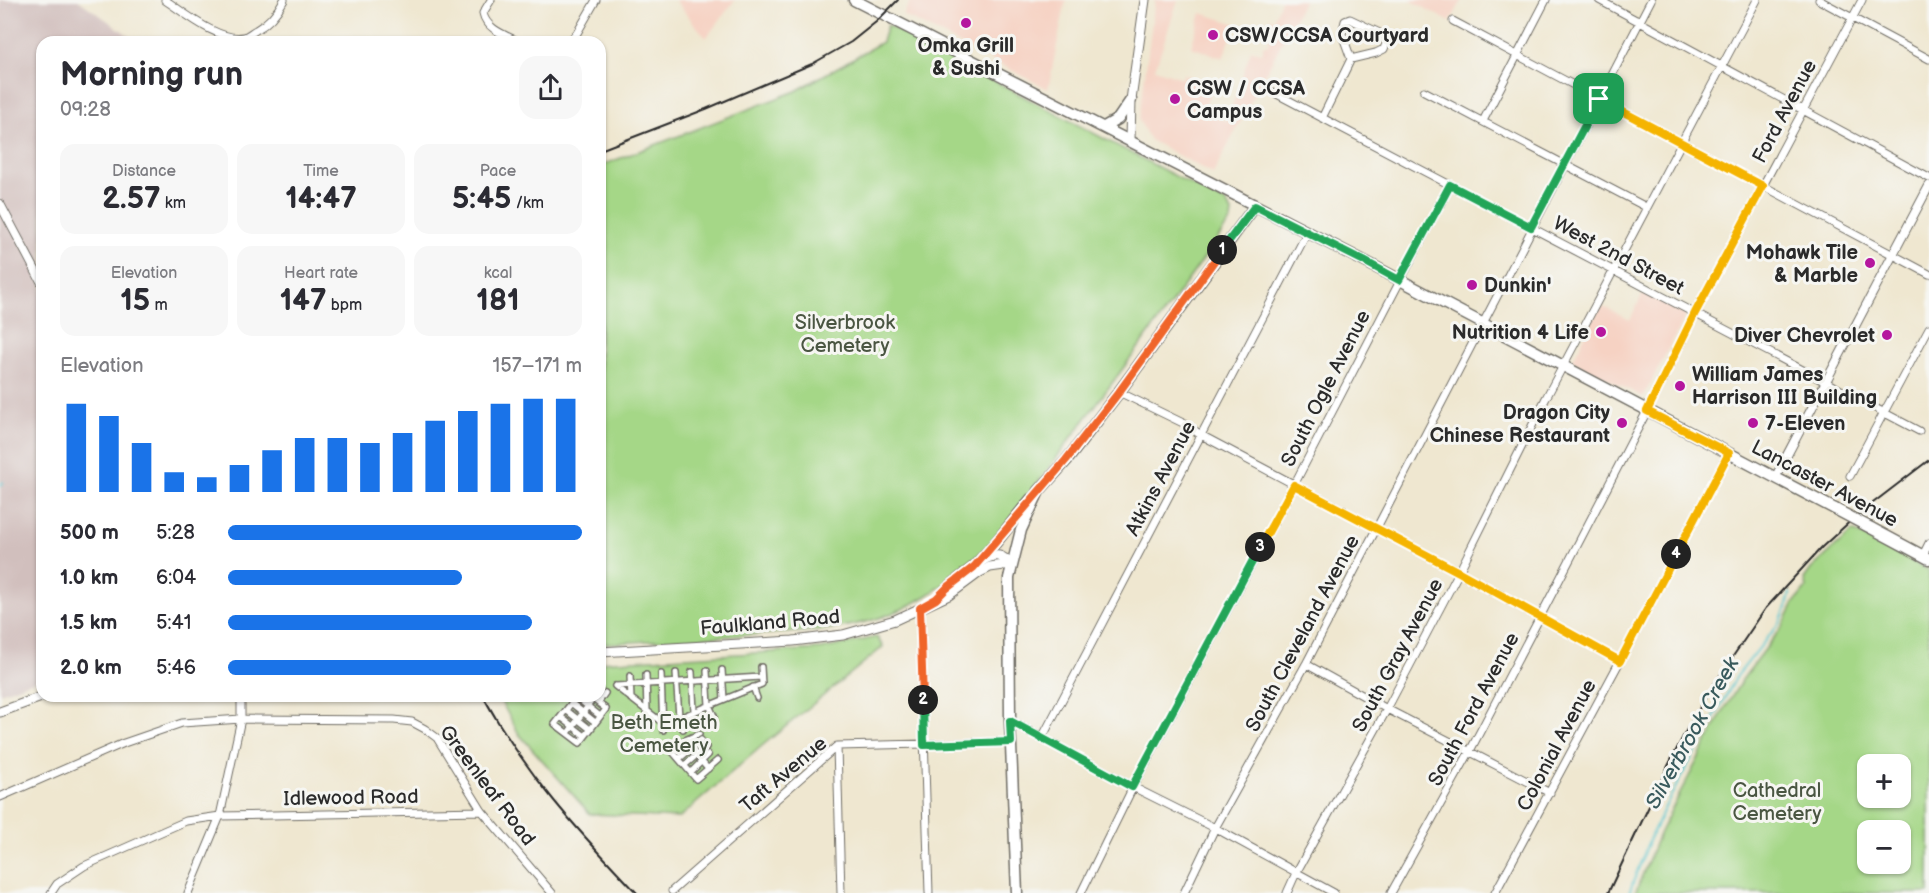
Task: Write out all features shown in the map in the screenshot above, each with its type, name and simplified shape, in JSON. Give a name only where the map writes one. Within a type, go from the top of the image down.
[{"type":"main road","name":"Lancaster Avenue","points":[[854,0],[1364,261],[1926,557]]},
{"type":"main road","points":[[1130,140],[1131,100],[1145,0]]},
{"type":"main road","points":[[1104,127],[1118,119],[1131,100]]},
{"type":"main road","points":[[1017,893],[1010,721],[1008,590],[1011,564],[1021,530],[1040,491],[1119,392],[1255,206]]},
{"type":"main road","points":[[974,567],[1040,491]]},
{"type":"main road","name":"Faulkland Road","points":[[936,599],[981,561],[998,555],[1011,564]]},
{"type":"main road","name":"Faulkland Road","points":[[606,652],[816,639],[843,635],[895,620],[936,599],[950,595],[990,567],[1011,564]]},
{"type":"main road","points":[[0,712],[36,699]]},
{"type":"street","points":[[165,0],[205,26],[227,36]]},
{"type":"street","points":[[246,36],[262,27],[277,13],[284,0]]},
{"type":"street","points":[[491,0],[483,13],[485,21],[490,27],[507,36]]},
{"type":"street","points":[[575,36],[596,0]]},
{"type":"street","points":[[1483,121],[1546,0]]},
{"type":"street","points":[[1599,0],[1929,178]]},
{"type":"street","name":"South Cleveland Avenue","points":[[1184,893],[1215,828],[1306,664],[1650,0]]},
{"type":"street","name":"South Gray Avenue","points":[[1287,893],[1387,709],[1612,271],[1757,0]]},
{"type":"street","points":[[1819,0],[1929,59]]},
{"type":"street","name":"Ford Avenue","points":[[1647,411],[1695,313],[1862,0]]},
{"type":"street","points":[[1322,118],[1351,59],[1341,34],[1345,21],[1350,20],[1386,36],[1384,49],[1351,59]]},
{"type":"street","points":[[1454,21],[1929,274]]},
{"type":"street","name":"West 2nd Street","points":[[1271,91],[1825,383],[1919,430]]},
{"type":"street","points":[[1424,91],[1646,207]]},
{"type":"street","name":"South Ogle Avenue","points":[[1081,893],[1132,787],[1294,485],[1450,185]]},
{"type":"street","points":[[1775,478],[1929,186]]},
{"type":"street","points":[[0,204],[36,272]]},
{"type":"street","name":"Atkins Avenue","points":[[1042,738],[1307,233]]},
{"type":"street","points":[[1850,476],[1929,328]]},
{"type":"street","points":[[1119,392],[1185,424],[1201,435],[1376,530],[1459,572],[1620,661]]},
{"type":"street","name":"South Ford Avenue","points":[[1391,893],[1470,751],[1647,411]]},
{"type":"street","name":"Colonial Avenue","points":[[1495,893],[1729,453]]},
{"type":"street","points":[[1926,557],[1929,543]]},
{"type":"street","points":[[920,608],[929,893]]},
{"type":"street","points":[[1306,664],[1387,709],[1550,793]]},
{"type":"street","points":[[663,727],[679,717],[762,684],[761,667]]},
{"type":"street","points":[[722,670],[724,699]]},
{"type":"street","points":[[707,671],[709,705],[714,716]]},
{"type":"street","points":[[692,672],[694,711]]},
{"type":"street","points":[[676,673],[679,717],[683,729]]},
{"type":"street","points":[[661,674],[663,727]]},
{"type":"street","points":[[630,675],[631,699]]},
{"type":"street","points":[[646,675],[647,711]]},
{"type":"street","points":[[663,727],[615,686],[762,677]]},
{"type":"street","points":[[738,679],[739,693]]},
{"type":"street","points":[[753,687],[757,698]]},
{"type":"street","points":[[188,893],[220,816],[241,719],[241,702]]},
{"type":"street","points":[[583,702],[600,716]]},
{"type":"street","points":[[568,733],[591,702]]},
{"type":"street","points":[[595,722],[571,703],[555,724],[580,743],[606,709],[598,702]]},
{"type":"street","points":[[566,710],[590,729]]},
{"type":"street","points":[[561,717],[585,736]]},
{"type":"street","name":"Greenleaf Road","points":[[0,797],[124,743],[182,723],[241,719],[412,722],[437,738],[482,811],[552,893]]},
{"type":"street","points":[[1010,721],[1334,893]]},
{"type":"street","points":[[679,759],[700,737],[667,746],[696,779],[717,760]]},
{"type":"street","points":[[684,741],[708,769]]},
{"type":"street","name":"Taft Avenue","points":[[672,891],[837,746],[1011,742]]},
{"type":"street","points":[[837,746],[841,893]]},
{"type":"street","points":[[685,765],[706,747]]},
{"type":"street","points":[[691,772],[708,756]]},
{"type":"street","name":"Idlewood Road","points":[[51,893],[57,884],[84,866],[186,821],[220,816],[482,811]]},
{"type":"shaded area","points":[[0,0],[78,0],[129,36],[36,36],[36,680],[0,693]]},
{"type":"shaded area","points":[[675,0],[735,0],[706,38]]},
{"type":"shaded area","points":[[911,0],[1066,0],[1048,89],[903,15]]},
{"type":"shaded area","name":"CSW / CCSA Campus","points":[[1155,0],[1178,0],[1155,69],[1182,78],[1183,74],[1213,84],[1203,113],[1227,121],[1251,50],[1261,53],[1264,45],[1268,45],[1269,36],[1257,32],[1261,20],[1268,22],[1270,18],[1274,20],[1281,0],[1304,0],[1213,174],[1150,140],[1139,120]]},
{"type":"shaded area","points":[[1410,0],[1462,0],[1450,22]]},
{"type":"shaded area","name":"CSW / CCSA Campus","points":[[1201,13],[1236,24],[1223,58],[1191,47]]},
{"type":"shaded area","points":[[1643,293],[1686,315],[1643,397],[1572,361],[1601,305],[1630,320]]},
{"type":"green space","name":"Silverbrook Cemetery","points":[[887,25],[1225,202],[1232,212],[1231,220],[998,536],[976,558],[940,587],[900,610],[844,627],[805,632],[606,644],[606,164],[796,91],[882,42]]},
{"type":"green space","name":"Cathedral Cemetery","points":[[1853,531],[1929,570],[1929,893],[1635,893],[1660,832],[1722,713],[1742,680],[1782,627],[1794,603],[1806,588],[1804,579],[1811,569]]},
{"type":"green space","name":"Beth Emeth Cemetery","points":[[877,637],[883,647],[763,745],[679,818],[590,814],[519,734],[501,702],[606,702],[606,662],[822,649]]},
{"type":"waterway","points":[[0,486],[3,482]]},
{"type":"waterway","name":"Silverbrook Creek","points":[[1629,893],[1650,838],[1668,801],[1737,676],[1780,622],[1790,593]]},
{"type":"railway","points":[[606,148],[812,64],[851,42],[898,0]]},
{"type":"railway","points":[[1608,893],[1687,729],[1712,687],[1766,608],[1822,547],[1856,516],[1929,460]]},
{"type":"railway","points":[[486,702],[534,776],[637,893]]},
{"type":"place","name":"Omka Grill & Sushi","points":[[966,23]]},
{"type":"place","name":"CSW/CCSA Courtyard","points":[[1213,35]]},
{"type":"place","name":"CSW / CCSA Campus","points":[[1175,99]]},
{"type":"place","name":"Mohawk Tile & Marble","points":[[1870,263]]},
{"type":"place","name":"Dunkin'","points":[[1472,285]]},
{"type":"place","name":"Nutrition 4 Life","points":[[1601,332]]},
{"type":"place","name":"Diver Chevrolet","points":[[1887,335]]},
{"type":"place","name":"William James Harrison III Building","points":[[1680,386]]},
{"type":"place","name":"Dragon City Chinese Restaurant","points":[[1622,423]]},
{"type":"place","name":"7-Eleven","points":[[1753,423]]},
{"type":"route","points":[[1599,99],[1763,186],[1695,313],[1647,411],[1729,453],[1620,661],[1459,572],[1294,485],[1132,787],[1010,721],[1011,742],[924,745],[920,608],[936,599],[974,567],[1066,460],[1119,392],[1255,206],[1399,280],[1450,185],[1531,227],[1599,99]]}]
